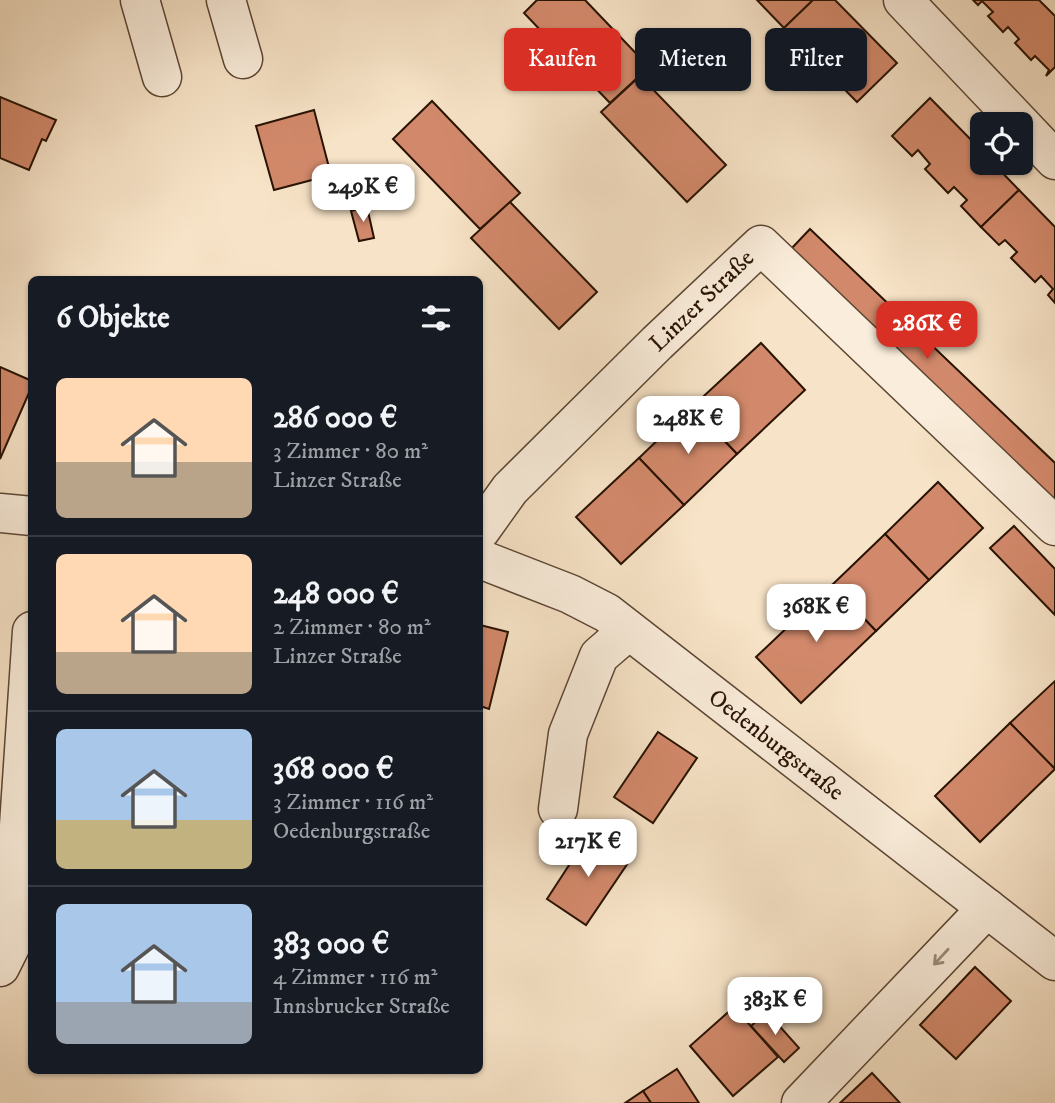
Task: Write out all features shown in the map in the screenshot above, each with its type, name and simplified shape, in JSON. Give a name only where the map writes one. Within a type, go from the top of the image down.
[{"type":"street","points":[[140,0],[162,77]]},
{"type":"street","points":[[226,0],[243,59]]},
{"type":"street","points":[[903,0],[1055,160]]},
{"type":"street","name":"Linzer Straße","points":[[483,527],[510,489],[657,343],[761,245],[1055,526]]},
{"type":"street","points":[[0,513],[28,516]]},
{"type":"street","name":"Oedenburgstraße","points":[[483,560],[570,594],[607,613],[1055,961]]},
{"type":"street","points":[[558,809],[568,734],[572,723],[599,656],[628,631]]},
{"type":"street","points":[[0,967],[11,945],[28,691]]},
{"type":"street","points":[[801,1103],[987,908]]},
{"type":"building","points":[[537,0],[585,0],[612,28],[538,28],[524,13]]},
{"type":"building","points":[[757,0],[813,0],[784,28]]},
{"type":"building","points":[[813,0],[835,0],[863,28],[784,28]]},
{"type":"building","points":[[973,0],[1039,0],[1055,16],[1055,67],[1046,76],[1049,70],[1035,56],[1031,60],[1015,43],[1019,39],[1008,27],[1003,32],[988,16],[993,12],[982,1],[978,5]]},
{"type":"building","points":[[867,33],[897,63],[857,102],[846,91],[867,91]]},
{"type":"building","points":[[621,38],[635,52],[635,80],[610,103],[599,91],[621,91]]},
{"type":"building","points":[[635,81],[635,91],[654,91],[726,165],[687,202],[601,112]]},
{"type":"building","points":[[0,97],[56,120],[46,141],[42,139],[29,170],[0,158]]},
{"type":"building","points":[[930,98],[970,139],[970,175],[1005,175],[1019,190],[981,227],[961,206],[967,200],[954,187],[948,193],[925,169],[930,164],[918,150],[912,156],[892,136]]},
{"type":"building","points":[[432,101],[520,193],[480,229],[393,139]]},
{"type":"building","points":[[314,110],[331,175],[274,190],[256,126]]},
{"type":"building","points":[[1019,190],[1055,227],[1055,303],[1048,295],[1053,289],[1041,276],[1035,282],[1011,258],[1017,252],[1005,240],[999,245],[981,227]]},
{"type":"building","points":[[510,202],[597,292],[559,329],[471,238]]},
{"type":"building","points":[[367,207],[374,238],[359,241],[351,211]]},
{"type":"building","points":[[810,229],[1055,463],[1055,502],[790,250]]},
{"type":"building","points":[[761,343],[805,390],[737,454],[692,407]]},
{"type":"building","points":[[0,367],[28,379],[28,395],[0,459]]},
{"type":"building","points":[[692,407],[737,454],[684,505],[639,458]]},
{"type":"building","points":[[639,458],[684,505],[621,564],[576,517]]},
{"type":"building","points":[[938,482],[983,528],[929,580],[885,534]]},
{"type":"building","points":[[1014,526],[1055,569],[1055,615],[990,548]]},
{"type":"building","points":[[885,534],[929,580],[876,631],[832,585]]},
{"type":"building","points":[[832,585],[876,631],[801,703],[756,657]]},
{"type":"building","points":[[483,626],[508,632],[489,709],[483,707]]},
{"type":"building","points":[[1055,681],[1055,769],[1010,723]]},
{"type":"building","points":[[1010,723],[1055,769],[980,842],[935,796]]},
{"type":"building","points":[[658,732],[697,758],[653,823],[614,797]]},
{"type":"building","points":[[590,833],[630,860],[586,925],[547,899]]},
{"type":"building","points":[[975,967],[1011,1001],[956,1059],[920,1025]]},
{"type":"building","points":[[734,1007],[778,1057],[733,1096],[690,1046]]},
{"type":"building","points":[[767,1012],[799,1048],[784,1062],[751,1026]]},
{"type":"building","points":[[677,1069],[699,1103],[651,1103],[643,1091]]},
{"type":"building","points":[[872,1073],[900,1103],[840,1103]]},
{"type":"building","points":[[643,1091],[651,1103],[625,1103]]}]
